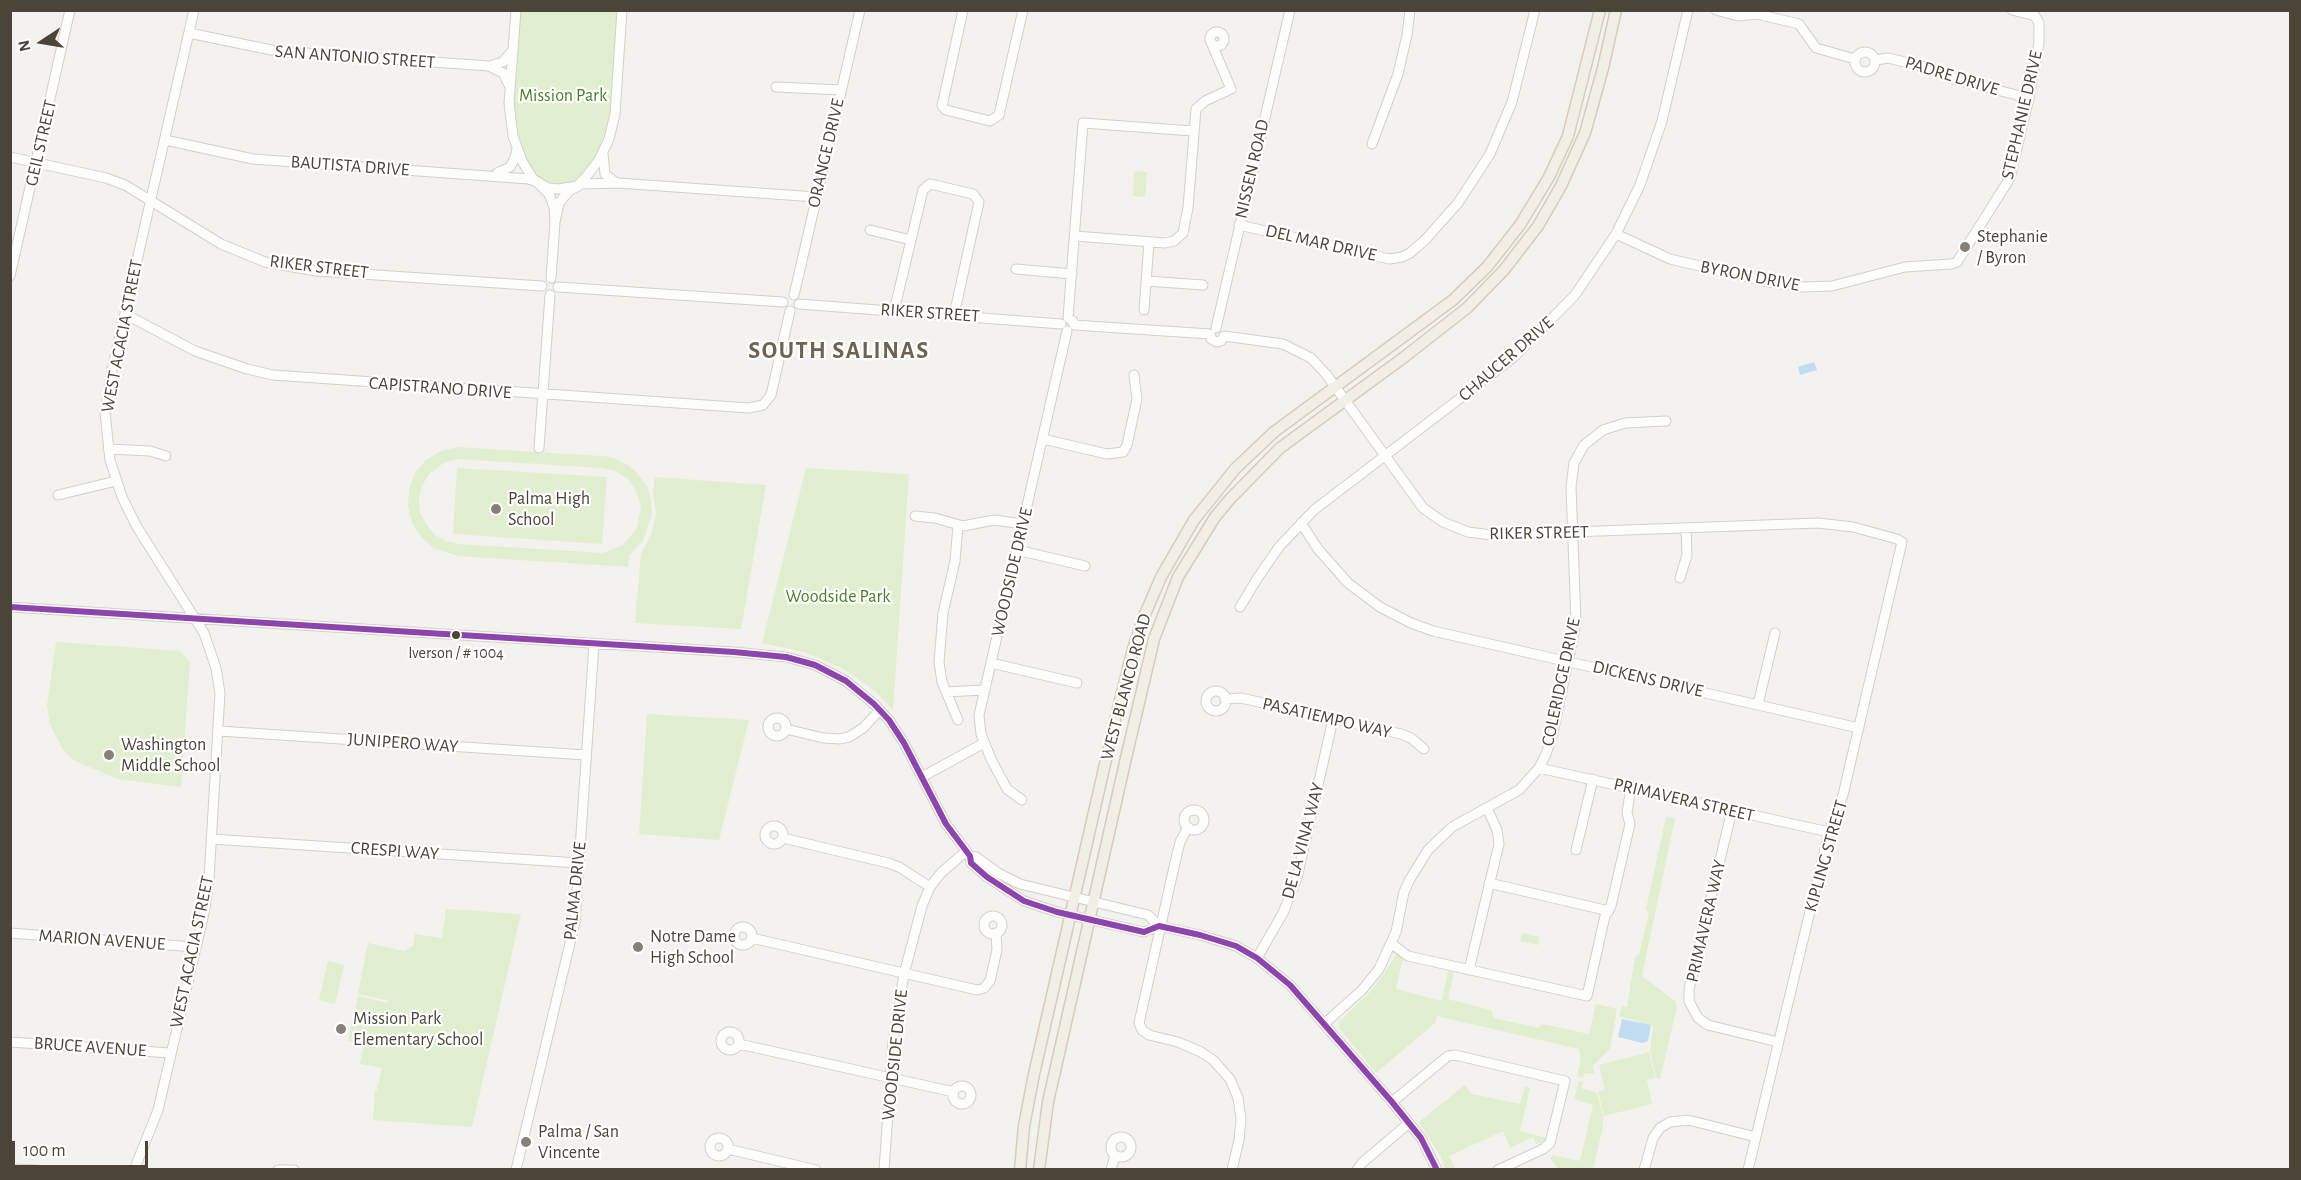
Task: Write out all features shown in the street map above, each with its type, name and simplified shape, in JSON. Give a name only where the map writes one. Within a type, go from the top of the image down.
[{"type":"main road","name":"WEST BLANCO ROAD","points":[[1020,1170],[1024,1126],[1034,1074],[1133,649],[1161,577],[1194,520],[1235,469],[1274,432],[1453,300],[1487,267],[1520,225],[1550,177],[1568,136],[1600,10]]},
{"type":"main road","name":"WEST BLANCO ROAD","points":[[1039,1170],[1048,1102],[1154,639],[1178,577],[1196,546],[1230,499],[1280,448],[1467,308],[1504,270],[1538,226],[1561,186],[1585,133],[1603,69],[1616,10]]},
{"type":"street","name":"GEIL STREET","points":[[10,276],[70,10]]},
{"type":"street","name":"WEST ACACIA STREET","points":[[134,1170],[153,1125],[207,892],[220,693],[216,668],[208,643],[196,618],[137,527],[116,481],[108,449],[106,400],[194,10]]},
{"type":"street","points":[[516,10],[510,89],[511,125],[517,148],[526,168],[550,198],[555,222]]},
{"type":"street","points":[[551,278],[555,222],[559,203],[593,168],[609,139],[615,114],[622,10]]},
{"type":"street","name":"ORANGE DRIVE","points":[[794,295],[860,10]]},
{"type":"street","points":[[963,10],[942,106],[946,110],[990,121],[999,116],[1023,10]]},
{"type":"street","name":"NISSEN ROAD","points":[[1213,331],[1290,10]]},
{"type":"street","points":[[1372,144],[1398,74],[1410,10]]},
{"type":"street","name":"DEL MAR DRIVE","points":[[1239,225],[1389,259],[1410,253],[1431,234],[1458,203],[1490,154],[1512,102],[1535,10]]},
{"type":"street","name":"CHAUCER DRIVE","points":[[1240,608],[1269,561],[1301,523],[1338,491],[1514,357],[1550,323],[1575,295],[1616,234],[1640,185],[1654,148],[1688,10]]},
{"type":"street","points":[[1716,10],[1738,16],[1757,14],[1798,24],[1816,48],[1856,59]]},
{"type":"street","name":"STEPHANIE DRIVE","points":[[1959,261],[2010,178],[2029,98],[2039,43],[2038,23],[2035,16],[2012,10]]},
{"type":"street","name":"SAN ANTONIO STREET","points":[[189,33],[276,51],[489,66]]},
{"type":"street","points":[[1076,236],[1165,243],[1174,241],[1185,229],[1193,131],[1198,106],[1231,89],[1210,42]]},
{"type":"street","points":[[489,66],[507,59],[513,49]]},
{"type":"street","points":[[1866,51],[1876,60],[1872,69],[1866,72],[1858,69],[1856,59],[1859,54],[1866,51]]},
{"type":"street","name":"PADRE DRIVE","points":[[1876,60],[1888,58],[1931,68],[1945,72],[1956,80],[2029,98]]},
{"type":"street","points":[[489,66],[503,73],[510,89]]},
{"type":"street","points":[[776,87],[841,90]]},
{"type":"street","name":"WOODSIDE DRIVE","points":[[1022,800],[1007,789],[984,743],[979,715],[1067,325],[1076,236],[1083,123],[1193,131]]},
{"type":"street","name":"BAUTISTA DRIVE","points":[[165,140],[254,159],[492,175],[522,178],[548,188],[558,189],[591,182],[618,183]]},
{"type":"street","points":[[492,175],[510,167],[517,148]]},
{"type":"street","points":[[604,151],[605,174],[610,180],[618,183],[816,196]]},
{"type":"street","name":"RIKER STREET","points":[[10,157],[106,178],[125,185],[221,244],[252,258],[278,265],[316,271],[542,286]]},
{"type":"street","points":[[894,311],[922,190],[927,185],[946,187],[976,196],[978,205],[954,315]]},
{"type":"street","points":[[870,230],[911,240]]},
{"type":"street","name":"BYRON DRIVE","points":[[1616,234],[1670,259],[1803,288],[1832,286],[1905,267],[1951,264],[1959,261]]},
{"type":"street","points":[[1144,310],[1149,242]]},
{"type":"street","points":[[1016,269],[1072,274]]},
{"type":"street","points":[[550,295],[544,292],[542,286],[546,279],[551,278]]},
{"type":"street","points":[[550,295],[555,293],[558,287],[556,281],[551,278]]},
{"type":"street","points":[[1146,281],[1203,285]]},
{"type":"street","points":[[558,287],[783,302]]},
{"type":"street","points":[[539,448],[550,295]]},
{"type":"street","points":[[794,295],[800,304],[797,309],[790,311],[785,309],[783,302],[787,296],[794,295]]},
{"type":"street","name":"RIKER STREET","points":[[800,304],[1067,325],[1222,330],[1224,336],[1283,344],[1299,351],[1319,366],[1423,508],[1455,528],[1468,532],[1491,535],[1818,523],[1852,527],[1902,542]]},
{"type":"street","name":"CAPISTRANO DRIVE","points":[[125,314],[195,351],[247,369],[273,375],[749,408],[759,407],[771,395],[790,311]]},
{"type":"street","points":[[1043,439],[1107,454],[1123,452],[1127,445],[1137,399],[1134,375]]},
{"type":"street","name":"COLERIDGE DRIVE","points":[[1324,1024],[1371,980],[1392,944],[1404,892],[1421,859],[1444,834],[1461,821],[1519,790],[1539,768],[1553,733],[1576,623],[1572,474],[1574,463],[1584,445],[1604,430],[1618,424],[1666,421]]},
{"type":"street","points":[[108,449],[150,451],[166,456]]},
{"type":"street","points":[[58,495],[116,481]]},
{"type":"street","points":[[915,516],[935,518],[958,526],[969,526],[994,520],[1023,524]]},
{"type":"street","name":"DICKENS DRIVE","points":[[1301,523],[1318,549],[1348,583],[1395,616],[1433,631],[1858,728]]},
{"type":"street","points":[[958,526],[955,561],[942,614],[940,671],[958,720]]},
{"type":"street","points":[[1680,578],[1687,555],[1686,528]]},
{"type":"street","name":"KIPLING STREET","points":[[1748,1170],[1829,832],[1843,795],[1902,542]]},
{"type":"street","points":[[1017,550],[1085,566]]},
{"type":"street","points":[[10,607],[734,652],[799,660],[831,672],[846,681],[880,710],[904,743],[946,824],[968,854],[971,863],[1011,894],[1038,906],[1070,916],[1144,932],[1159,926]]},
{"type":"street","points":[[1758,704],[1775,633]]},
{"type":"street","name":"PALMA DRIVE","points":[[516,1170],[575,922],[594,644]]},
{"type":"street","points":[[991,663],[1077,683]]},
{"type":"street","points":[[946,692],[983,690]]},
{"type":"street","name":"PASATIEMPO WAY","points":[[1226,699],[1241,698],[1401,734],[1411,738],[1424,749]]},
{"type":"street","points":[[786,729],[823,738],[840,739],[855,733],[880,710]]},
{"type":"street","name":"DE LA VINA WAY","points":[[1257,958],[1283,913],[1297,878],[1333,719]]},
{"type":"street","name":"JUNIPERO WAY","points":[[219,731],[586,755]]},
{"type":"street","points":[[922,777],[984,743]]},
{"type":"street","name":"PRIMAVERA STREET","points":[[1539,768],[1829,832]]},
{"type":"street","points":[[1576,850],[1593,779]]},
{"type":"street","points":[[1392,944],[1408,956],[1587,996],[1605,916],[1611,906],[1629,824],[1627,813],[1631,787]]},
{"type":"street","points":[[1469,970],[1499,838],[1487,808]]},
{"type":"street","name":"PRIMAVERA WAY","points":[[1732,810],[1689,989],[1689,1001],[1698,1018],[1708,1025],[1778,1042]]},
{"type":"street","points":[[1188,827],[1178,851],[1159,926],[1139,1017],[1140,1027],[1149,1035],[1184,1044],[1201,1052],[1213,1060],[1230,1079],[1238,1098],[1241,1119],[1232,1170]]},
{"type":"street","points":[[783,838],[888,862],[930,887]]},
{"type":"street","name":"CRESPI WAY","points":[[211,839],[579,863]]},
{"type":"street","points":[[968,854],[1020,885],[1148,915],[1159,926],[1222,941],[1257,958],[1290,985],[1392,1102],[1421,1138],[1437,1170]]},
{"type":"street","name":"WOODSIDE DRIVE","points":[[884,1170],[895,1021],[904,974],[922,906],[930,887],[941,873],[968,854]]},
{"type":"street","points":[[1490,883],[1608,911]]},
{"type":"street","name":"MARION AVENUE","points":[[10,933],[194,947]]},
{"type":"street","points":[[752,938],[974,990],[984,988],[990,981],[997,950],[996,933]]},
{"type":"street","name":"BRUCE AVENUE","points":[[10,1042],[170,1053]]},
{"type":"street","points":[[739,1044],[954,1092]]},
{"type":"street","points":[[1392,1102],[1448,1056],[1455,1055],[1565,1081],[1550,1143],[1518,1165],[1498,1170]]},
{"type":"street","points":[[1644,1170],[1653,1138],[1660,1128],[1670,1122],[1688,1120],[1756,1137]]},
{"type":"street","points":[[1357,1170],[1362,1163],[1409,1124]]},
{"type":"street","points":[[728,1149],[816,1170]]},
{"type":"street","points":[[1111,1170],[1115,1155]]},
{"type":"street","points":[[10,1169],[37,1170]]},
{"type":"street","points":[[278,1170],[294,1170]]},
{"type":"green space","name":"Mission Park","points":[[516,11],[622,11],[615,114],[593,168],[568,188],[537,182],[522,161],[509,103]]},
{"type":"green space","points":[[1134,171],[1147,172],[1145,197],[1133,196]]},
{"type":"green space","points":[[457,447],[611,457],[628,465],[647,486],[652,514],[643,541],[629,555],[628,567],[458,556],[434,548],[421,537],[412,523],[408,506],[409,489],[415,473],[426,460],[441,451]],"holes":[[[458,459],[601,468],[615,471],[628,479],[636,491],[641,506],[637,528],[623,545],[603,553],[459,544],[435,535],[420,512],[419,499],[422,486],[429,474],[445,462]]]},
{"type":"green space","points":[[457,468],[607,477],[602,544],[453,534]]},
{"type":"green space","name":"Woodside Park","points":[[806,468],[909,474],[893,710],[875,691],[844,669],[804,652],[762,643]]},
{"type":"green space","points":[[655,477],[766,485],[741,629],[635,623],[641,554],[651,535],[656,514],[653,493]]},
{"type":"green space","points":[[56,642],[180,651],[190,662],[181,787],[118,779],[73,760],[63,750],[50,724],[47,705]]},
{"type":"green space","points":[[647,714],[749,720],[719,840],[639,834]]},
{"type":"green space","points":[[1666,817],[1675,818],[1642,976],[1675,1001],[1677,1007],[1660,1079],[1656,1078],[1650,1051],[1653,1026],[1619,1016],[1622,1006],[1627,1007],[1635,957],[1639,955],[1649,913],[1646,909]]},
{"type":"green space","points":[[446,909],[521,914],[472,1127],[373,1120],[375,1090],[377,1090],[382,1068],[360,1064],[364,1044],[348,1041],[353,1018],[384,1024],[354,1017],[358,996],[388,1003],[389,1001],[358,994],[368,943],[404,951],[413,946],[415,934],[442,938]]},
{"type":"green space","points":[[1522,933],[1540,937],[1538,945],[1520,941]]},
{"type":"green space","points":[[1396,955],[1403,957],[1396,989],[1442,1001],[1448,971],[1454,972],[1448,999],[1491,1010],[1494,1018],[1538,1028],[1542,1024],[1589,1034],[1596,1004],[1617,1009],[1610,1049],[1593,1066],[1595,1074],[1585,1073],[1583,1078],[1577,1076],[1581,1059],[1579,1049],[1437,1016],[1436,1022],[1376,1073],[1339,1028],[1339,1022],[1373,989]]},
{"type":"green space","points":[[328,961],[344,965],[335,1004],[319,1000]]},
{"type":"green space","points":[[1649,1052],[1655,1078],[1647,1080],[1652,1104],[1604,1116],[1598,1091],[1605,1090],[1599,1065]]},
{"type":"green space","points":[[1579,1081],[1583,1082],[1581,1088],[1597,1093],[1603,1115],[1603,1127],[1593,1169],[1558,1169],[1550,1158],[1553,1155],[1580,1161],[1593,1105],[1574,1099]]},
{"type":"green space","points":[[1465,1085],[1472,1094],[1520,1104],[1525,1086],[1530,1088],[1520,1131],[1546,1138],[1545,1141],[1536,1144],[1533,1137],[1510,1148],[1503,1131],[1449,1156],[1455,1169],[1445,1169],[1441,1157],[1419,1122]]},
{"type":"water","points":[[1814,362],[1817,370],[1800,375],[1798,367]]},
{"type":"water","points":[[1622,1019],[1651,1025],[1648,1041],[1643,1043],[1618,1037]]},
{"type":"transit line","points":[[10,607],[734,652],[786,657],[815,665],[846,681],[889,720],[904,743],[946,824],[970,856],[971,863],[987,877],[1024,901],[1057,912],[1144,932],[1159,926],[1200,935],[1236,946],[1257,958],[1290,985],[1392,1102],[1421,1138],[1437,1170]]},
{"type":"place","name":"Stephanie / Byron","points":[[1965,247]]},
{"type":"place","name":"Palma High School","points":[[496,509]]},
{"type":"place","name":"Iverson / # 1004","points":[[456,635]]},
{"type":"place","name":"Washington Middle School","points":[[109,755]]},
{"type":"place","name":"Notre Dame High School","points":[[638,947]]},
{"type":"place","name":"Mission Park Elementary School","points":[[341,1029]]},
{"type":"place","name":"Palma / San Vincente","points":[[526,1142]]},
{"type":"district","name":"SOUTH SALINAS","points":[[839,351]]}]
